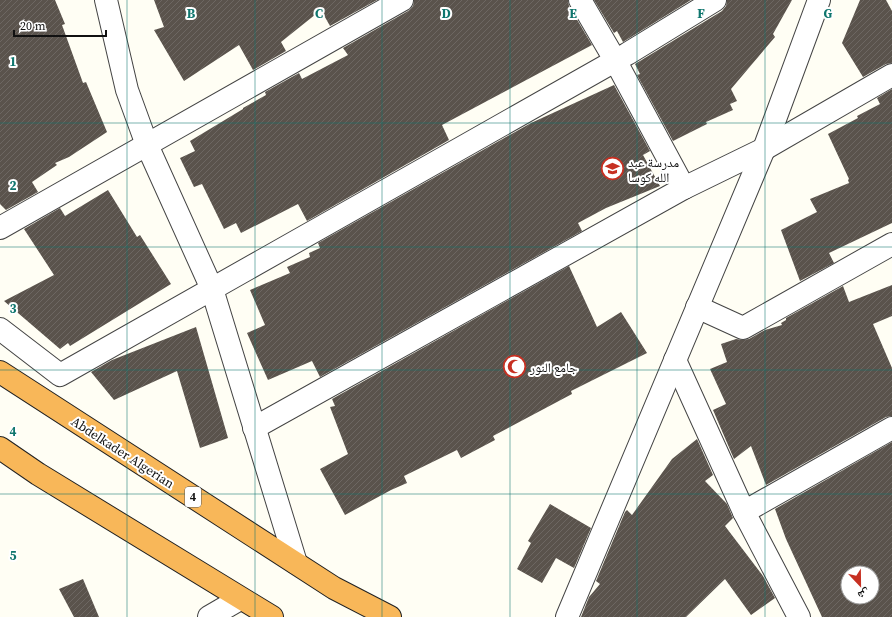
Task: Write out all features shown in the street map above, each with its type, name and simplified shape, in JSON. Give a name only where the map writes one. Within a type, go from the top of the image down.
[{"type":"highway","name":"Abdelkader Algerian","points":[[0,372],[334,588],[390,617]]},
{"type":"highway","points":[[0,448],[38,474],[240,599],[272,617]]},
{"type":"street","points":[[106,0],[127,90],[148,145],[212,289],[296,563]]},
{"type":"street","points":[[0,228],[402,0]]},
{"type":"street","points":[[580,0],[616,60],[684,188]]},
{"type":"street","points":[[0,329],[60,375],[616,60],[715,0]]},
{"type":"street","points":[[567,617],[764,149],[819,0]]},
{"type":"street","points":[[254,428],[684,188],[764,149],[892,75]]},
{"type":"street","points":[[697,307],[743,328],[892,244]]},
{"type":"street","points":[[675,360],[744,512],[799,617]]},
{"type":"street","points":[[744,512],[892,428]]},
{"type":"street","points":[[209,617],[240,599]]},
{"type":"building","points":[[0,0],[55,0],[65,24],[62,25],[83,83],[86,82],[107,132],[69,157],[55,163],[57,165],[32,182],[38,192],[6,210],[0,204]]},
{"type":"building","points":[[154,0],[377,0],[330,26],[321,10],[281,42],[286,51],[253,70],[239,45],[184,81],[154,30],[164,27]]},
{"type":"building","points":[[414,0],[568,0],[569,6],[592,45],[442,125],[449,140],[307,221],[298,204],[241,233],[236,223],[224,229],[202,184],[194,187],[180,158],[195,151],[190,141],[266,95],[265,92],[299,73],[302,79],[348,55],[343,48],[408,11],[413,6]]},
{"type":"building","points":[[594,0],[691,0],[623,42],[617,31],[614,33]]},
{"type":"building","points":[[727,0],[792,0],[773,34],[775,37],[731,89],[737,101],[730,104],[733,110],[706,122],[707,124],[673,141],[637,75],[640,74],[635,64],[722,11],[726,6]]},
{"type":"building","points":[[860,0],[886,0],[892,11],[892,63],[886,64],[863,77],[842,43]]},
{"type":"building","points":[[614,85],[650,151],[643,155],[660,186],[606,208],[578,223],[582,231],[320,377],[312,361],[268,380],[247,333],[265,325],[250,290],[290,273],[287,267],[310,257],[309,253],[320,248],[318,243],[531,123]]},
{"type":"building","points":[[892,89],[892,223],[829,253],[834,263],[800,281],[781,230],[817,212],[810,199],[849,183],[849,179],[828,134],[880,104],[877,98]]},
{"type":"building","points":[[108,190],[137,237],[140,235],[171,284],[70,346],[68,343],[60,349],[4,301],[54,275],[24,229],[60,208],[65,216]]},
{"type":"building","points":[[569,266],[597,327],[621,312],[647,353],[571,391],[572,394],[493,436],[495,440],[461,458],[457,450],[404,476],[407,483],[345,515],[320,469],[348,454],[330,407],[335,406],[332,399]]},
{"type":"building","points":[[892,285],[892,316],[873,324],[892,368],[892,416],[886,417],[766,485],[751,446],[734,459],[713,410],[726,404],[710,369],[727,362],[721,344],[736,339],[749,339],[765,330],[782,325],[781,323],[786,320],[786,318],[843,286],[849,302]]},
{"type":"building","points":[[196,327],[228,438],[200,448],[177,371],[114,400],[91,372],[112,360]]},
{"type":"building","points":[[697,439],[713,475],[705,481],[727,504],[733,518],[725,526],[763,576],[775,598],[751,615],[725,579],[686,617],[581,617],[589,597],[600,584],[596,581],[625,512],[627,510],[632,515],[672,459]]},
{"type":"building","points":[[892,442],[892,617],[822,617],[786,539],[775,509]]},
{"type":"building","points":[[550,504],[591,528],[574,568],[556,558],[542,583],[517,569],[531,543],[528,541]]},
{"type":"building","points":[[83,579],[99,617],[74,617],[59,589]]},
{"type":"place","name":"مدرسة عبد الله كوسا","points":[[613,169]]},
{"type":"place","name":"جامع النور","points":[[514,367]]}]
